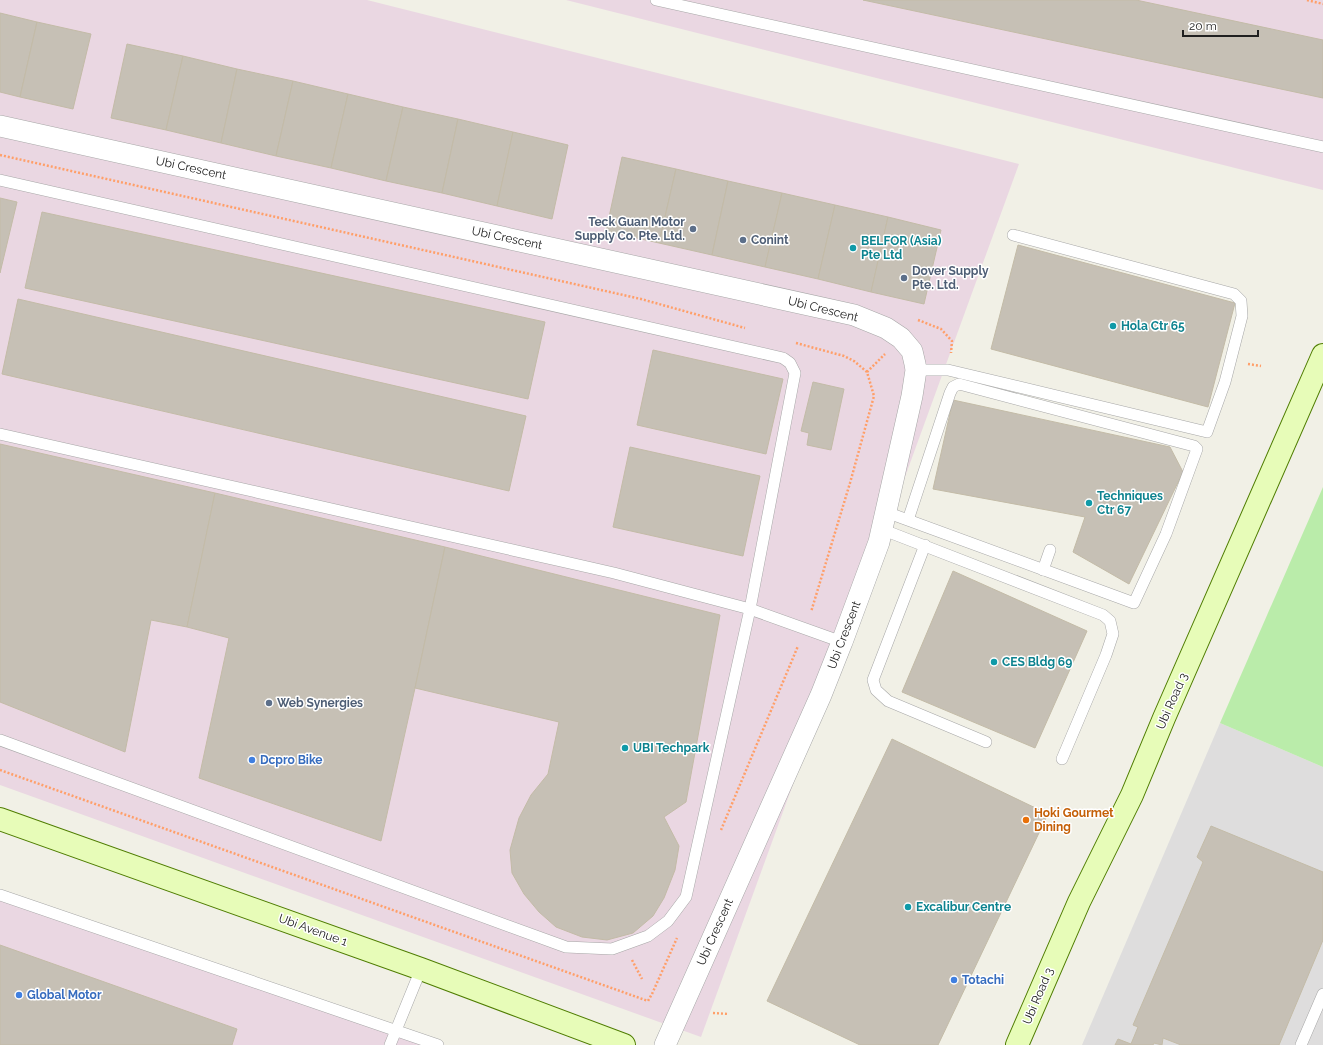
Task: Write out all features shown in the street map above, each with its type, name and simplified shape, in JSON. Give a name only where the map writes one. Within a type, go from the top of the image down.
[{"type":"street","name":"Ubi Crescent","points":[[0,126],[854,315],[886,328],[901,338],[912,351],[916,370],[912,396],[879,542],[821,695],[665,1045]]},
{"type":"street","name":"Ubi Road 3","points":[[1017,1045],[1079,902],[1132,795],[1164,718],[1323,355]]},
{"type":"street","name":"Ubi Avenue 1","points":[[0,819],[421,969],[624,1045]]},
{"type":"lane","points":[[656,0],[1322,147]]},
{"type":"lane","points":[[0,180],[783,358],[790,363],[795,373],[750,609],[686,897],[668,921],[648,936],[612,948],[566,947],[0,740]]},
{"type":"lane","points":[[916,370],[948,370],[1207,432],[1225,382],[1242,316],[1241,301],[1234,294],[1013,235]]},
{"type":"lane","points":[[883,521],[908,520],[1134,603],[1166,534],[1197,449],[1194,446],[959,384],[953,387],[950,393],[908,520]]},
{"type":"lane","points":[[0,434],[614,573],[750,609],[842,642]]},
{"type":"lane","points":[[883,521],[925,545],[1103,615],[1110,621],[1113,634],[1062,759]]},
{"type":"lane","points":[[925,545],[873,680],[876,690],[888,701],[986,742]]},
{"type":"lane","points":[[1043,570],[1050,550]]},
{"type":"lane","points":[[0,895],[438,1045]]},
{"type":"lane","points":[[390,1045],[421,969]]},
{"type":"lane","points":[[1302,1045],[1323,994]]},
{"type":"path","points":[[1307,0],[1323,4]]},
{"type":"path","points":[[0,155],[641,299],[746,329]]},
{"type":"path","points":[[913,318],[942,330],[952,341],[948,370]]},
{"type":"path","points":[[720,833],[805,629],[850,483],[874,396],[867,372],[854,361],[844,356],[791,342]]},
{"type":"path","points":[[0,770],[648,1001],[678,935]]},
{"type":"path","points":[[713,1013],[729,1014]]},
{"type":"shaded area","name":"UBI Techpark","points":[[0,0],[367,0],[1019,164],[701,1037],[0,785]]},
{"type":"shaded area","points":[[566,0],[1323,0],[1323,190]]},
{"type":"shaded area","points":[[1220,723],[1323,767],[1323,1045],[1082,1045]]},
{"type":"shaded area","points":[[0,892],[422,1045],[0,1045]]},
{"type":"green space","points":[[1323,487],[1323,767],[1220,723]]},
{"type":"building","points":[[863,0],[1136,0],[1323,40],[1323,98]]},
{"type":"building","points":[[0,13],[37,22],[20,97],[0,92]]},
{"type":"building","points":[[37,22],[91,34],[73,109],[20,97]]},
{"type":"building","points":[[127,44],[183,56],[166,130],[111,118]]},
{"type":"building","points":[[183,56],[237,69],[221,143],[166,130]]},
{"type":"building","points":[[237,69],[293,81],[276,156],[221,143]]},
{"type":"building","points":[[293,81],[348,94],[331,168],[276,156]]},
{"type":"building","points":[[348,94],[403,107],[386,181],[331,168]]},
{"type":"building","points":[[403,107],[458,119],[442,193],[386,181]]},
{"type":"building","points":[[458,119],[513,132],[497,206],[442,193]]},
{"type":"building","points":[[513,132],[568,145],[552,219],[497,206]]},
{"type":"building","points":[[622,157],[676,169],[659,243],[606,231]]},
{"type":"building","points":[[676,169],[728,181],[712,255],[659,243]]},
{"type":"building","points":[[728,181],[782,193],[765,267],[712,255]]},
{"type":"building","points":[[782,193],[835,205],[818,279],[765,267]]},
{"type":"building","points":[[0,198],[17,202],[0,273]]},
{"type":"building","name":"BELFOR (Asia) Pte Ltd","points":[[835,205],[888,217],[871,292],[818,279]]},
{"type":"building","points":[[42,212],[545,322],[528,399],[25,288]]},
{"type":"building","points":[[888,217],[941,230],[924,304],[871,292]]},
{"type":"building","name":"Hola Ctr 65","points":[[1018,245],[1235,303],[1208,407],[991,349]]},
{"type":"building","points":[[18,299],[526,416],[509,491],[2,374]]},
{"type":"building","points":[[653,350],[783,379],[766,454],[637,425]]},
{"type":"building","points":[[813,382],[844,389],[831,450],[807,445],[809,433],[801,431]]},
{"type":"building","name":"Techniques Ctr 67","points":[[953,400],[1170,447],[1183,472],[1129,584],[1073,552],[1085,517],[933,489]]},
{"type":"building","points":[[0,444],[215,493],[187,627],[151,620],[125,752],[0,702]]},
{"type":"building","points":[[630,447],[760,476],[743,556],[613,527]]},
{"type":"building","points":[[215,493],[445,547],[381,841],[199,778],[229,638],[187,627]]},
{"type":"building","name":"UBI Techpark","points":[[445,547],[720,615],[686,802],[664,817],[679,846],[675,870],[664,898],[653,916],[633,933],[607,940],[582,937],[556,927],[539,912],[524,894],[512,873],[510,850],[519,818],[531,795],[548,774],[559,722],[415,688]]},
{"type":"building","name":"CES Bldg 69","points":[[953,571],[1087,631],[1035,748],[902,692]]},
{"type":"building","name":"Excalibur Centre","points":[[892,739],[1048,814],[938,1045],[860,1045],[767,1001]]},
{"type":"building","points":[[1211,826],[1323,872],[1323,940],[1279,1045],[1181,1045],[1163,1038],[1162,1045],[1154,1043],[1153,1045],[1115,1045],[1118,1039],[1131,1044],[1138,1027],[1133,1025],[1203,862],[1197,857]]},
{"type":"building","points":[[0,945],[237,1029],[232,1045],[0,1045]]},
{"type":"place","name":"Teck Guan Motor Supply Co. Pte. Ltd.","points":[[693,229]]},
{"type":"place","name":"Conint","points":[[743,240]]},
{"type":"place","name":"BELFOR (Asia) Pte Ltd","points":[[853,248]]},
{"type":"place","name":"Dover Supply Pte. Ltd.","points":[[904,278]]},
{"type":"place","name":"Hola Ctr 65","points":[[1113,326]]},
{"type":"place","name":"Techniques Ctr 67","points":[[1089,503]]},
{"type":"place","name":"CES Bldg 69","points":[[994,662]]},
{"type":"place","name":"Web Synergies","points":[[269,703]]},
{"type":"place","name":"UBI Techpark","points":[[625,748]]},
{"type":"place","name":"Dcpro Bike","points":[[252,760]]},
{"type":"place","name":"Hoki Gourmet Dining","points":[[1026,820]]},
{"type":"place","name":"Excalibur Centre","points":[[908,907]]},
{"type":"place","name":"Totachi","points":[[954,980]]},
{"type":"place","name":"Global Motor","points":[[19,995]]}]
